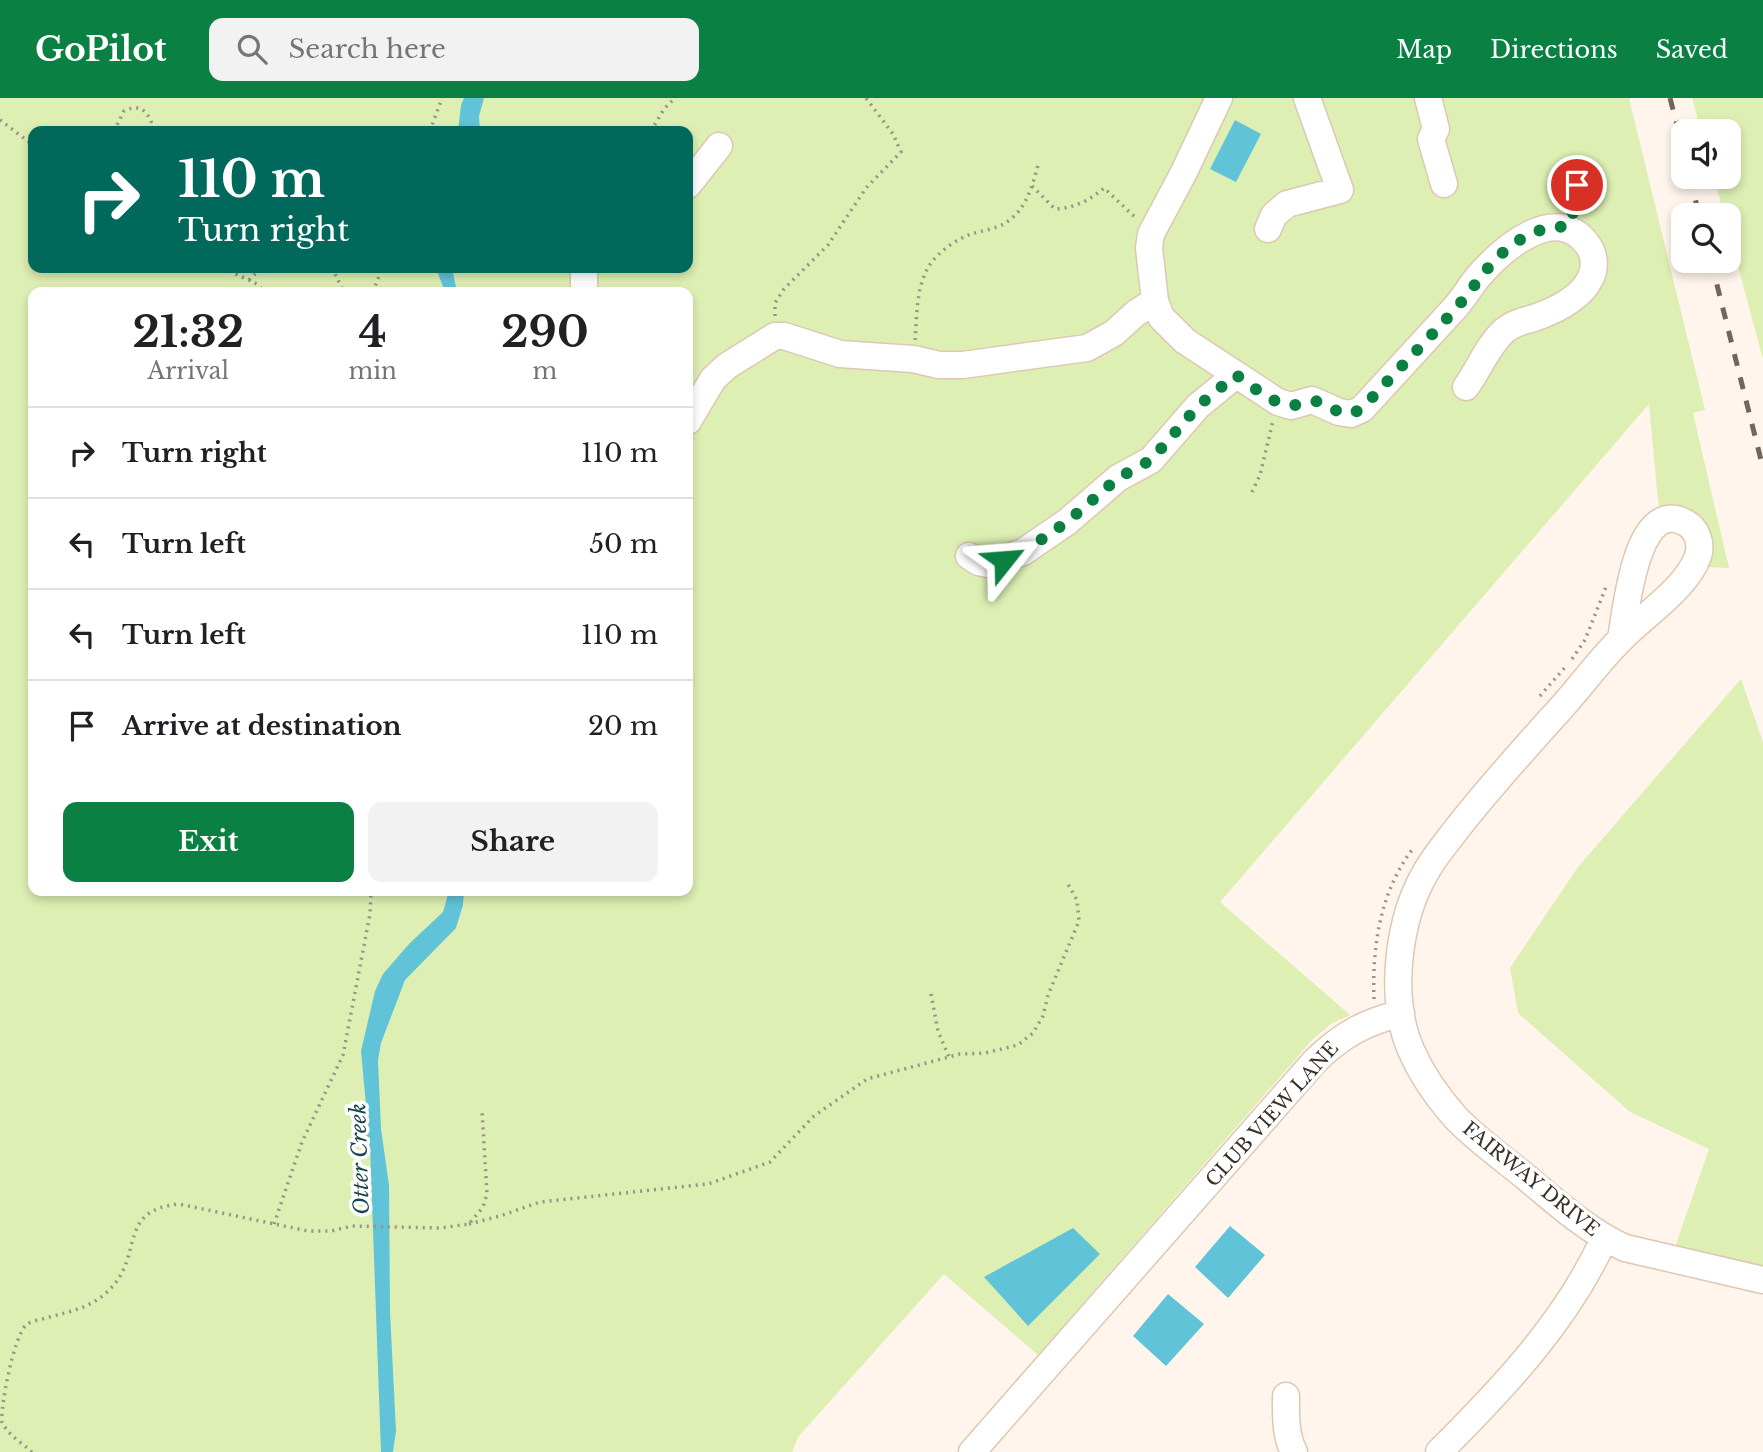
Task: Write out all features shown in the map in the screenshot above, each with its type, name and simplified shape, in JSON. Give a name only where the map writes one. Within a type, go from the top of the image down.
[{"type":"street","points":[[1219,98],[1151,233],[1149,265],[1155,301],[1161,317],[1172,330],[1278,402],[1291,406],[1312,400],[1339,412],[1351,414],[1362,409],[1457,306],[1478,278],[1513,244],[1557,227],[1586,243],[1592,251],[1594,261],[1590,280],[1574,297],[1557,308],[1507,328],[1491,346],[1466,387]]},
{"type":"street","points":[[1268,229],[1274,215],[1287,204],[1340,190],[1307,98]]},
{"type":"street","points":[[1428,98],[1436,129],[1432,139],[1444,184]]},
{"type":"street","points":[[693,179],[719,146]]},
{"type":"street","points":[[693,413],[713,379],[727,366],[775,336],[784,336],[840,354],[913,359],[939,365],[963,365],[1087,348],[1114,333],[1136,313],[1155,301]]},
{"type":"street","points":[[969,556],[988,564],[1023,552],[1076,515],[1118,478],[1151,460],[1198,406],[1236,375]]},
{"type":"street","points":[[1390,1016],[1399,970],[1401,937],[1415,893],[1428,867],[1504,771],[1621,639]]},
{"type":"street","name":"FAIRWAY DRIVE","points":[[1390,1016],[1431,1084],[1456,1118],[1604,1239],[1625,1248],[1763,1280]]},
{"type":"street","name":"CLUB VIEW LANE","points":[[972,1452],[1315,1061],[1346,1035],[1390,1016]]},
{"type":"street","points":[[1440,1452],[1501,1389],[1535,1349],[1568,1302],[1604,1239]]},
{"type":"street","points":[[1286,1396],[1286,1422],[1294,1452]]},
{"type":"path","points":[[432,126],[442,98]]},
{"type":"path","points":[[654,126],[675,98]]},
{"type":"path","points":[[775,336],[775,303],[784,289],[828,245],[866,188],[901,152],[893,134],[866,98]]},
{"type":"path","points":[[116,126],[124,111],[141,107],[148,113],[153,126]]},
{"type":"path","points":[[0,120],[28,141]]},
{"type":"path","points":[[1557,227],[1585,184],[1591,180],[1584,159],[1570,164],[1577,185],[1585,184]]},
{"type":"path","points":[[913,359],[921,282],[929,266],[940,252],[954,242],[1010,220],[1019,210],[1032,186],[1039,162]]},
{"type":"path","points":[[1032,186],[1055,209],[1066,209],[1084,202],[1104,188],[1151,233]]},
{"type":"path","points":[[234,273],[258,287]]},
{"type":"path","points":[[249,280],[256,273]]},
{"type":"path","points":[[1252,492],[1260,475],[1278,402]]},
{"type":"path","points":[[1533,704],[1585,640],[1608,580]]},
{"type":"path","points":[[1390,1016],[1374,999],[1373,972],[1377,934],[1388,894],[1413,848]]},
{"type":"path","points":[[32,1452],[11,1434],[1,1420],[1,1399],[20,1334],[26,1324],[85,1308],[97,1301],[112,1287],[124,1270],[136,1227],[147,1214],[160,1206],[179,1204],[308,1231],[331,1231],[352,1226],[442,1228],[500,1216],[540,1202],[708,1184],[736,1175],[770,1162],[814,1115],[867,1079],[949,1057],[1018,1045],[1033,1033],[1043,1016],[1048,995],[1079,921],[1077,900],[1066,881]]},
{"type":"path","points":[[274,1224],[302,1142],[343,1055],[370,914],[371,896]]},
{"type":"path","points":[[930,994],[938,1031],[949,1057]]},
{"type":"path","points":[[469,1224],[483,1207],[487,1194],[482,1110]]},
{"type":"green space","points":[[0,98],[1629,98],[1705,410],[1693,413],[1729,568],[1704,567],[1708,560],[1659,511],[1649,404],[1220,902],[1350,1015],[1331,1024],[1313,1039],[1038,1355],[944,1274],[798,1437],[792,1452],[0,1452]]},
{"type":"green space","points":[[1692,98],[1763,98],[1763,359],[1740,273],[1741,203],[1721,203],[1717,189],[1741,189],[1741,119],[1698,119]]},
{"type":"green space","points":[[1741,679],[1763,742],[1763,1268],[1675,1247],[1709,1149],[1630,1112],[1518,1013],[1510,968],[1578,867]]},
{"type":"water","points":[[464,98],[484,98],[479,116],[480,126],[459,126]]},
{"type":"water","points":[[1235,120],[1261,134],[1236,182],[1210,169]]},
{"type":"water","points":[[438,273],[453,273],[456,287],[443,287]]},
{"type":"water","points":[[448,896],[464,896],[456,928],[405,980],[381,1043],[378,1060],[381,1129],[389,1185],[390,1312],[396,1431],[393,1452],[381,1452],[370,1147],[360,1118],[366,1105],[361,1051],[375,991],[383,974],[409,944],[443,912]]},
{"type":"water","points":[[1230,1226],[1265,1255],[1228,1298],[1195,1267]]},
{"type":"water","points":[[1073,1228],[1100,1254],[1028,1326],[984,1277]]},
{"type":"water","points":[[1168,1294],[1204,1324],[1166,1366],[1133,1336]]},
{"type":"railway","points":[[1670,98],[1675,119]]},
{"type":"railway","points":[[1693,189],[1696,203]]},
{"type":"railway","points":[[1714,273],[1763,468]]},
{"type":"route","points":[[1004,560],[1023,552],[1067,522],[1118,478],[1151,460],[1198,406],[1236,375],[1278,402],[1291,406],[1312,400],[1339,412],[1351,414],[1362,409],[1457,306],[1478,278],[1513,244],[1547,227],[1567,227],[1585,184],[1577,185]]},
{"type":"water label","name":"Otter Creek","points":[[360,1159]]}]
